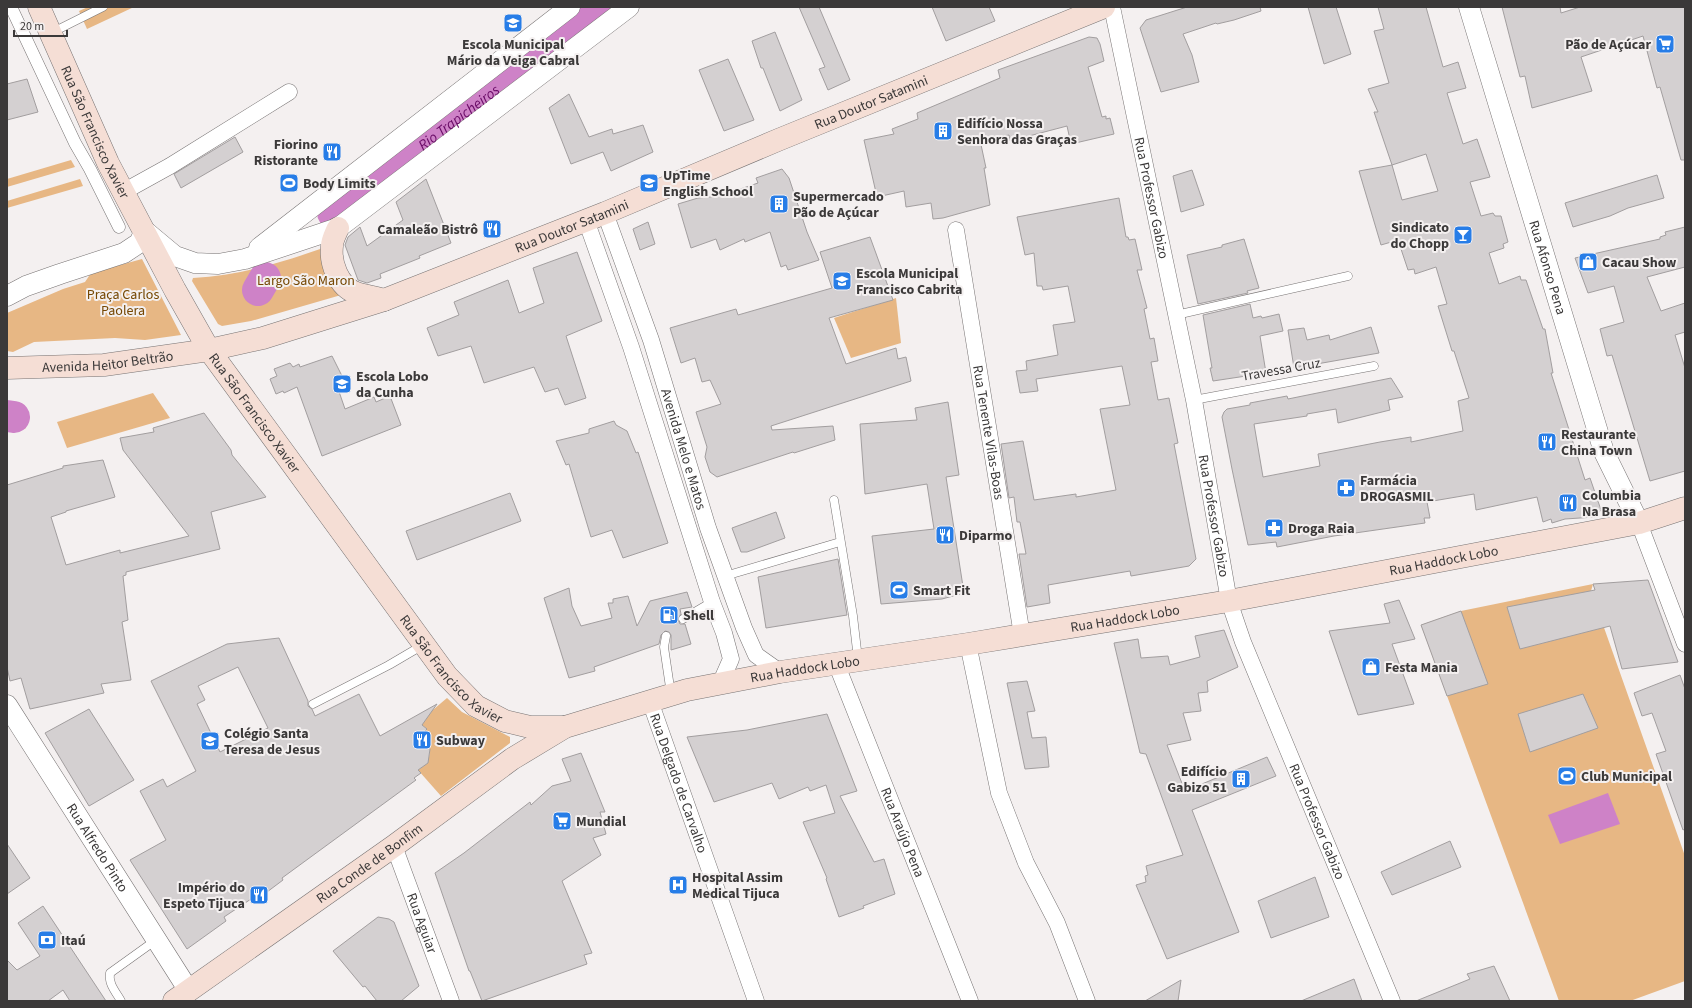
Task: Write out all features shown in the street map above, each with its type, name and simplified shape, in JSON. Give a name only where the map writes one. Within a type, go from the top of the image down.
[{"type":"main road","name":"Rua São Francisco Xavier","points":[[39,7],[95,136],[175,290],[209,350],[447,676],[476,706],[505,721],[530,727],[565,727]]},
{"type":"main road","name":"Rua Doutor Satamini","points":[[209,350],[264,338],[384,300],[596,217],[778,140],[1104,7]]},
{"type":"main road","points":[[338,228],[332,244],[331,258],[336,272],[343,283],[355,293],[384,300]]},
{"type":"main road","name":"Avenida Heitor Beltrão","points":[[7,368],[104,365],[209,350]]},
{"type":"main road","name":"Rua Haddock Lobo","points":[[565,727],[671,695],[780,672],[968,644],[1229,601],[1639,524],[1685,508]]},
{"type":"main road","name":"Rua Conde de Bonfim","points":[[182,996],[394,846],[512,759],[565,727]]},
{"type":"street","points":[[11,7],[75,143],[90,169],[119,228]]},
{"type":"street","points":[[7,296],[26,286],[124,253],[139,243],[145,232],[175,256],[195,263],[218,264],[245,259],[338,228],[629,7]]},
{"type":"street","name":"Rua Professor Gabizo","points":[[1112,7],[1194,400],[1229,601],[1243,642],[1392,1001]]},
{"type":"street","name":"Rua Afonso Pena","points":[[1469,7],[1604,452],[1639,524]]},
{"type":"street","points":[[245,259],[565,8]]},
{"type":"street","points":[[123,192],[170,166],[289,92]]},
{"type":"street","name":"Avenida Melo e Matos","points":[[596,217],[641,343],[700,530],[712,602],[724,633],[731,659],[720,684]]},
{"type":"street","name":"Rua Tenente Vilas-Boas","points":[[956,230],[1022,635]]},
{"type":"street","points":[[1639,524],[1685,644]]},
{"type":"street","name":"Avenida Melo e Matos","points":[[700,530],[725,576],[744,628],[756,655],[780,672]]},
{"type":"street","points":[[968,644],[999,793],[1026,863],[1057,923],[1087,1001]]},
{"type":"street","name":"Rua Araújo Pena","points":[[836,663],[970,1001]]},
{"type":"street","name":"Rua Delgado de Carvalho","points":[[650,701],[756,1001]]},
{"type":"street","name":"Rua Alfredo Pinto","points":[[7,704],[156,940],[182,996]]},
{"type":"street","name":"Rua Aguiar","points":[[394,846],[451,1001]]},
{"type":"lane","points":[[51,33],[104,7]]},
{"type":"lane","points":[[1176,315],[1348,276]]},
{"type":"lane","name":"Travessa Cruz","points":[[1194,400],[1374,366]]},
{"type":"lane","points":[[834,500],[853,616],[858,660]]},
{"type":"lane","points":[[725,576],[840,542]]},
{"type":"lane","points":[[683,619],[712,602]]},
{"type":"lane","points":[[666,636],[664,647],[671,695]]},
{"type":"lane","points":[[313,704],[389,665],[424,644]]},
{"type":"lane","points":[[121,1001],[112,987],[109,979],[110,973],[156,940]]},
{"type":"green space","points":[[88,7],[134,7],[87,29],[79,11]]},
{"type":"green space","points":[[71,160],[75,167],[7,187],[7,179]]},
{"type":"green space","points":[[80,179],[83,186],[7,208],[7,201]]},
{"type":"green space","name":"Largo São Maron","points":[[326,247],[348,293],[251,321],[222,326],[218,324],[192,281],[193,278],[210,277],[244,271],[277,263]],"holes":[[[258,273],[273,283],[265,294],[250,285]]]},
{"type":"green space","name":"Praça Carlos Paolera","points":[[142,259],[181,335],[145,340],[115,338],[34,342],[13,352],[7,351],[7,313],[63,289],[85,282],[91,273]]},
{"type":"green space","points":[[896,298],[901,343],[851,358],[834,318]]},
{"type":"green space","points":[[153,393],[170,418],[67,448],[57,422]]},
{"type":"green space","points":[[7,405],[24,406],[26,408],[26,428],[7,429]]},
{"type":"green space","name":"Club Municipal","points":[[1593,584],[1591,591],[1685,856],[1685,981],[1630,1001],[1559,1001],[1421,625],[1461,611]]},
{"type":"green space","points":[[447,698],[462,712],[510,737],[510,743],[441,796],[418,770],[426,764],[424,761],[429,757],[430,749],[425,743],[429,738],[424,732],[427,729],[422,725],[418,715],[434,709]]},
{"type":"shaded area","points":[[1608,793],[1620,824],[1560,844],[1548,815]]},
{"type":"building","points":[[799,7],[819,7],[850,80],[828,90],[819,69],[825,67]]},
{"type":"building","points":[[932,7],[989,7],[995,21],[946,41]]},
{"type":"building","points":[[1187,7],[1260,7],[1261,11],[1234,20],[1216,23],[1183,34],[1192,55],[1199,82],[1161,92],[1140,28],[1146,20]]},
{"type":"building","points":[[1308,7],[1336,7],[1351,54],[1324,64]]},
{"type":"building","points":[[1378,7],[1426,7],[1443,67],[1458,62],[1466,88],[1447,93],[1463,144],[1477,139],[1490,177],[1470,182],[1481,216],[1493,213],[1495,216],[1501,216],[1508,242],[1503,244],[1504,248],[1489,253],[1499,284],[1520,276],[1521,280],[1526,280],[1543,329],[1545,329],[1553,373],[1551,373],[1585,480],[1590,478],[1601,510],[1595,517],[1565,519],[1552,523],[1551,519],[1543,522],[1537,497],[1476,510],[1474,494],[1427,502],[1430,518],[1424,518],[1425,523],[1334,536],[1277,547],[1276,542],[1248,545],[1222,417],[1227,409],[1287,396],[1288,399],[1391,378],[1403,397],[1388,400],[1390,410],[1338,423],[1336,409],[1307,414],[1307,416],[1254,424],[1263,477],[1320,466],[1318,454],[1411,437],[1411,442],[1463,431],[1458,401],[1469,398],[1438,306],[1447,304],[1436,267],[1415,274],[1414,269],[1408,270],[1398,240],[1381,245],[1359,171],[1392,165],[1374,112],[1378,112],[1368,89],[1389,83],[1374,31],[1384,29]],"holes":[[[1426,154],[1438,191],[1402,200],[1392,165]]]},
{"type":"building","points":[[1502,7],[1560,7],[1561,13],[1580,7],[1685,7],[1685,160],[1681,160],[1660,87],[1657,88],[1643,36],[1581,57],[1592,91],[1532,108],[1525,76],[1520,77]]},
{"type":"building","points":[[775,32],[802,100],[780,111],[763,68],[761,68],[752,41]]},
{"type":"building","points":[[1089,37],[1097,38],[1100,44],[1104,61],[1088,67],[1102,117],[1106,116],[1106,119],[1110,118],[1114,134],[1071,144],[1067,126],[1010,141],[1009,135],[980,140],[986,168],[984,168],[990,205],[943,218],[933,219],[931,203],[906,207],[904,191],[877,197],[864,140],[894,134],[892,129],[918,119],[917,113],[1000,78],[998,70]]},
{"type":"building","points":[[728,59],[754,120],[724,131],[699,70]]},
{"type":"building","points":[[27,79],[38,112],[7,120],[7,84]]},
{"type":"building","points":[[569,94],[589,137],[612,129],[613,134],[643,125],[653,152],[611,171],[603,152],[571,164],[549,108]]},
{"type":"building","points":[[235,137],[243,152],[181,188],[174,174]]},
{"type":"building","points":[[782,169],[789,178],[807,232],[819,260],[788,270],[786,265],[781,267],[770,232],[745,242],[744,239],[720,250],[716,239],[691,248],[678,204],[698,198],[720,196],[758,183],[756,178]]},
{"type":"building","points":[[1192,170],[1204,205],[1181,212],[1173,176]]},
{"type":"building","points":[[1657,175],[1664,198],[1628,208],[1610,216],[1573,227],[1565,203]]},
{"type":"building","points":[[426,179],[451,243],[419,256],[420,258],[380,274],[381,278],[367,283],[358,280],[345,245],[348,237],[360,227],[367,246],[403,220],[396,202]]},
{"type":"building","points":[[1119,198],[1126,237],[1128,237],[1129,240],[1135,239],[1142,270],[1137,270],[1147,308],[1144,309],[1150,339],[1154,338],[1158,361],[1151,362],[1158,400],[1169,398],[1178,443],[1174,444],[1196,559],[1189,566],[1131,576],[1130,571],[1048,585],[1050,603],[1027,607],[1019,554],[1026,554],[1020,522],[1017,522],[1014,497],[1009,498],[1001,444],[1023,441],[1034,500],[1076,494],[1076,497],[1116,490],[1100,409],[1130,405],[1122,366],[1036,379],[1038,391],[1020,393],[1016,371],[1027,370],[1026,361],[1058,355],[1053,325],[1075,322],[1068,286],[1043,290],[1042,286],[1037,286],[1034,253],[1025,255],[1017,217]]},
{"type":"building","points":[[648,222],[655,244],[640,250],[633,229]]},
{"type":"building","points":[[1685,227],[1685,267],[1647,277],[1661,311],[1685,303],[1685,332],[1675,335],[1685,368],[1685,471],[1650,481],[1612,355],[1607,356],[1600,329],[1624,322],[1614,286],[1588,293],[1575,258],[1660,239],[1660,237],[1666,235],[1665,232]]},
{"type":"building","points":[[870,237],[893,300],[829,318],[846,364],[896,348],[898,359],[906,357],[911,381],[771,426],[772,430],[833,426],[835,440],[717,477],[710,472],[705,457],[707,447],[696,412],[721,404],[710,380],[702,382],[695,358],[681,363],[670,328],[736,309],[738,315],[832,288],[820,252]]},
{"type":"building","points":[[1244,239],[1259,288],[1247,291],[1248,293],[1198,304],[1187,255],[1222,247],[1222,245]]},
{"type":"building","points":[[577,252],[602,321],[566,336],[586,398],[565,405],[558,388],[545,392],[534,367],[484,383],[471,346],[438,356],[427,328],[459,315],[454,302],[508,280],[519,313],[544,303],[533,268]]},
{"type":"building","points":[[1250,304],[1253,318],[1261,316],[1262,318],[1279,314],[1283,331],[1260,336],[1266,373],[1213,381],[1203,315]]},
{"type":"building","points":[[1371,327],[1379,353],[1294,368],[1288,330],[1304,328],[1307,340],[1329,335],[1330,340]]},
{"type":"building","points":[[332,356],[342,376],[335,380],[345,409],[374,397],[376,402],[390,396],[401,425],[322,456],[297,387],[284,393],[283,391],[276,394],[270,379],[277,376],[274,369],[290,363],[293,367],[299,364],[300,367]]},
{"type":"building","points":[[948,402],[959,475],[946,477],[964,593],[942,599],[881,604],[872,536],[934,529],[927,484],[865,494],[860,424],[917,420],[915,408]]},
{"type":"building","points":[[204,413],[231,450],[232,455],[266,497],[211,512],[220,549],[126,572],[126,575],[123,576],[128,620],[122,622],[131,680],[101,684],[104,693],[30,709],[21,678],[10,681],[7,667],[7,485],[63,468],[63,466],[103,460],[115,497],[66,511],[51,517],[66,565],[120,550],[120,553],[189,536],[123,450],[120,438],[154,432],[153,428]]},
{"type":"building","points":[[614,421],[616,425],[627,431],[636,453],[638,452],[668,543],[623,558],[612,530],[591,537],[569,464],[566,465],[556,441],[589,433],[589,429]]},
{"type":"building","points":[[510,493],[521,521],[417,560],[406,531]]},
{"type":"building","points":[[776,512],[785,538],[747,552],[741,552],[732,528]]},
{"type":"building","points":[[838,559],[847,615],[766,628],[758,577]]},
{"type":"building","points":[[1648,580],[1678,662],[1622,669],[1610,626],[1520,649],[1507,607],[1595,590],[1593,584]]},
{"type":"building","points":[[569,588],[572,606],[581,626],[612,618],[608,603],[613,603],[613,599],[628,596],[637,626],[650,601],[687,592],[692,607],[680,609],[681,614],[678,619],[680,624],[685,624],[691,644],[671,650],[671,635],[669,632],[665,631],[661,635],[659,644],[594,667],[595,671],[569,678],[544,598]]},
{"type":"building","name":"Festa Mania","points":[[1399,600],[1415,639],[1392,644],[1414,704],[1358,715],[1329,631],[1390,623],[1384,604]]},
{"type":"building","points":[[1461,611],[1488,684],[1447,696],[1421,625]]},
{"type":"building","points":[[1224,630],[1238,667],[1207,681],[1208,692],[1198,693],[1201,711],[1183,713],[1191,740],[1167,745],[1185,791],[1267,757],[1276,776],[1192,810],[1239,932],[1167,959],[1136,885],[1146,882],[1145,876],[1148,875],[1146,866],[1183,855],[1146,754],[1140,753],[1114,643],[1138,639],[1141,658],[1168,656],[1170,665],[1200,657],[1195,636]]},
{"type":"building","points":[[279,638],[308,701],[308,706],[312,709],[315,716],[359,694],[380,736],[437,704],[422,725],[427,729],[424,732],[430,738],[425,743],[430,749],[428,763],[418,770],[421,773],[414,778],[416,780],[282,878],[283,880],[263,895],[255,900],[254,897],[224,917],[226,921],[187,949],[130,860],[166,840],[140,791],[163,779],[167,787],[196,771],[151,681],[227,644]],"holes":[[[238,667],[268,728],[220,752],[197,704],[205,700],[198,686]]]},
{"type":"building","points":[[1680,675],[1685,689],[1685,829],[1683,830],[1656,754],[1666,751],[1652,713],[1642,716],[1634,693]]},
{"type":"building","points":[[1027,681],[1035,711],[1027,712],[1032,738],[1046,737],[1049,767],[1025,769],[1007,683]]},
{"type":"building","points":[[1583,694],[1598,728],[1530,752],[1518,714]]},
{"type":"building","points":[[89,709],[134,780],[89,806],[45,733]]},
{"type":"building","points":[[827,714],[857,791],[840,796],[874,862],[884,859],[895,894],[839,917],[826,879],[827,878],[803,822],[835,813],[826,785],[810,791],[808,787],[779,799],[772,783],[714,802],[687,737],[747,730]]},
{"type":"building","points":[[581,753],[605,812],[600,812],[606,834],[593,838],[601,855],[562,881],[592,953],[584,955],[587,964],[482,1001],[469,971],[435,873],[464,853],[530,802],[531,805],[552,786],[571,781],[562,759]]},
{"type":"building","points":[[1450,841],[1461,867],[1392,895],[1381,872]]},
{"type":"building","points":[[7,844],[30,878],[7,894]]},
{"type":"building","points":[[1315,877],[1329,917],[1271,938],[1258,901]]},
{"type":"building","name":"Itaú","points":[[43,906],[106,1001],[70,1001],[63,990],[48,1001],[7,1001],[7,960],[17,970],[40,956],[18,923]]},
{"type":"building","points":[[378,917],[389,919],[394,922],[419,986],[401,1001],[377,1001],[365,986],[363,987],[333,951]]},
{"type":"building","points":[[1494,966],[1510,1001],[1416,1001],[1470,979],[1467,974]]},
{"type":"building","points":[[1354,979],[1362,1001],[1301,1001]]},
{"type":"building","points":[[1181,980],[1178,1001],[1145,1001]]},
{"type":"waterway","name":"Rio Trapicheiros","points":[[333,213],[604,7]]},
{"type":"waterway","name":"Rio Trapicheiros","points":[[258,290],[265,278]]},
{"type":"waterway","name":"Rio Trapicheiros","points":[[7,416],[14,417]]},
{"type":"place","name":"Escola Municipal Mário da Veiga Cabral","points":[[513,23]]},
{"type":"place","name":"Pão de Açúcar","points":[[1665,44]]},
{"type":"place","name":"Edifício Nossa Senhora das Graças","points":[[943,131]]},
{"type":"place","name":"Fiorino Ristorante","points":[[332,152]]},
{"type":"place","name":"Body Limits","points":[[289,183]]},
{"type":"place","name":"UpTime English School","points":[[649,183]]},
{"type":"place","name":"Supermercado Pão de Açúcar","points":[[779,204]]},
{"type":"place","name":"Camaleão Bistrô","points":[[492,229]]},
{"type":"place","name":"Sindicato do Chopp","points":[[1463,235]]},
{"type":"place","name":"Cacau Show","points":[[1588,262]]},
{"type":"place","name":"Escola Municipal Francisco Cabrita","points":[[842,281]]},
{"type":"place","name":"Escola Lobo da Cunha","points":[[342,384]]},
{"type":"place","name":"Restaurante China Town","points":[[1547,442]]},
{"type":"place","name":"Farmácia DROGASMIL","points":[[1346,488]]},
{"type":"place","name":"Columbia Na Brasa","points":[[1568,503]]},
{"type":"place","name":"Droga Raia","points":[[1274,528]]},
{"type":"place","name":"Diparmo","points":[[945,535]]},
{"type":"place","name":"Smart Fit","points":[[899,590]]},
{"type":"place","name":"Shell","points":[[669,615]]},
{"type":"place","name":"Festa Mania","points":[[1371,667]]},
{"type":"place","name":"Subway","points":[[422,740]]},
{"type":"place","name":"Colégio Santa Teresa de Jesus","points":[[210,741]]},
{"type":"place","name":"Club Municipal","points":[[1567,776]]},
{"type":"place","name":"Edifício Gabizo 51","points":[[1241,779]]},
{"type":"place","name":"Mundial","points":[[562,821]]},
{"type":"place","name":"Hospital Assim Medical Tijuca","points":[[678,885]]},
{"type":"place","name":"Império do Espeto Tijuca","points":[[259,895]]},
{"type":"place","name":"Itaú","points":[[47,940]]}]
